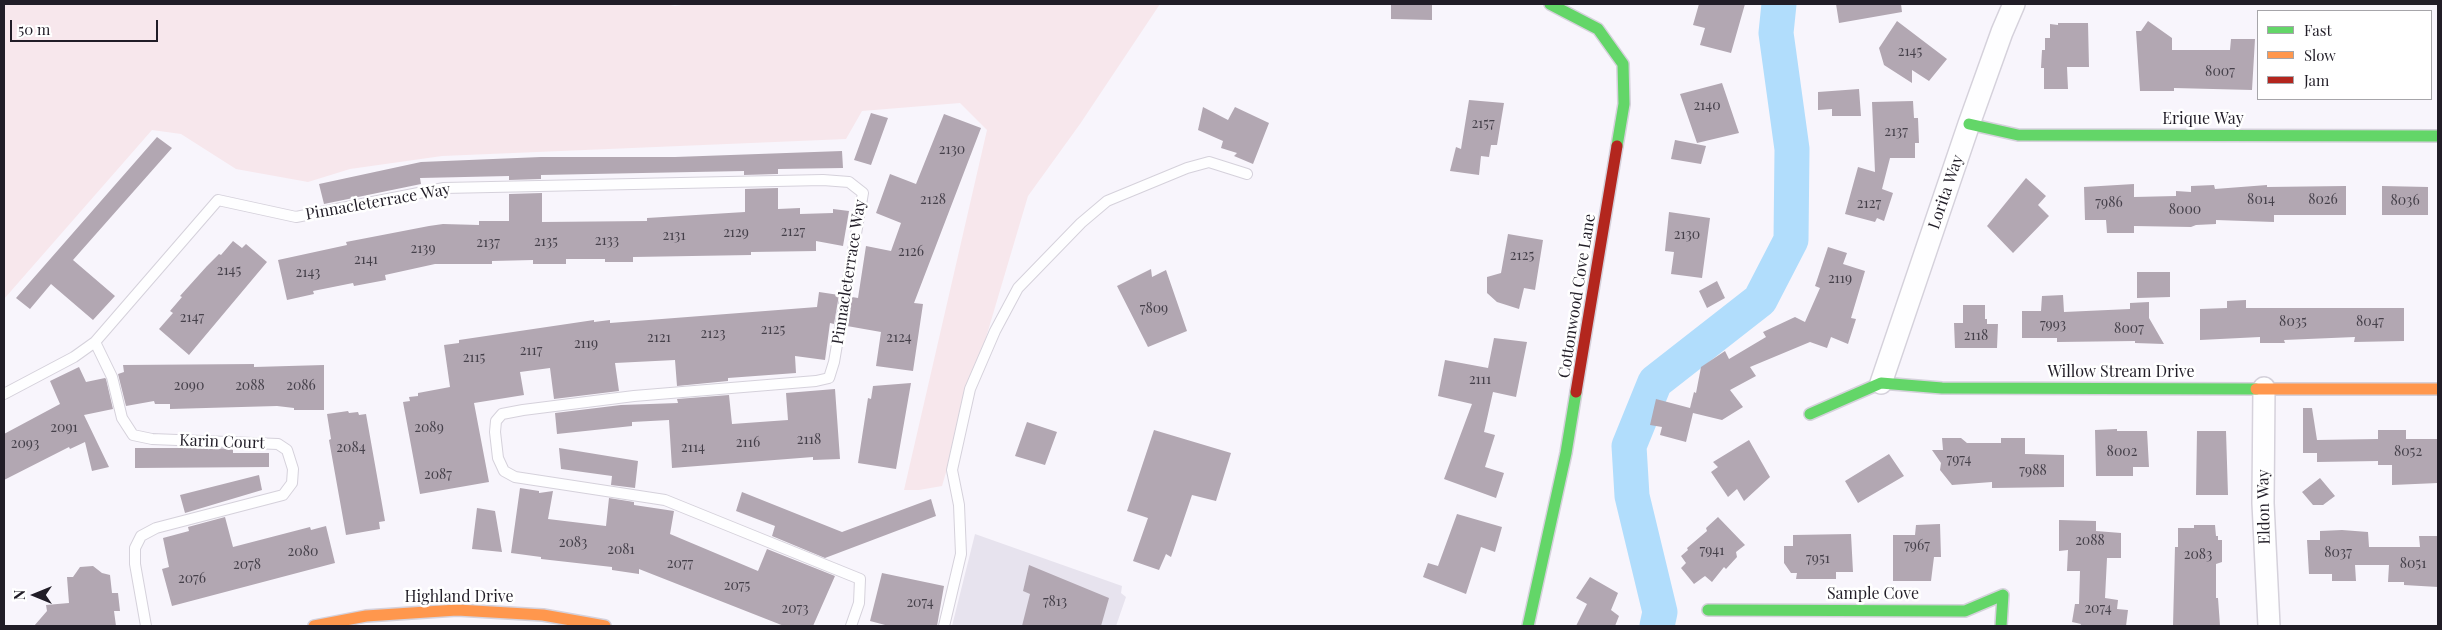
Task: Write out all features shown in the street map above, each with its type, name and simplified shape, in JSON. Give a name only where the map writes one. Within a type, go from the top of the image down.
[{"type":"street","name":"Cottonwood Cove Lane","points":[[1528,626],[1566,454],[1624,104],[1623,64],[1598,29],[1550,4]]},
{"type":"street","name":"Lorita Way","points":[[1881,383],[1970,124],[2014,4]]},
{"type":"street","name":"Erique Way","points":[[1970,124],[2018,135],[2438,136]]},
{"type":"street","name":"Willow Stream Drive","points":[[1810,414],[1881,383],[1942,388],[2438,389]]},
{"type":"street","name":"Eldon Way","points":[[2264,388],[2264,503],[2269,626]]},
{"type":"street","name":"Sample Cove","points":[[1708,610],[1965,611],[2003,595],[2001,626]]},
{"type":"street","name":"Highland Drive","points":[[314,626],[366,616],[457,610],[534,614],[605,626]]},
{"type":"lane","points":[[944,626],[961,554],[959,505],[952,470],[970,389],[995,331],[1018,288],[1081,223],[1107,201],[1187,168],[1209,162],[1247,174]]},
{"type":"lane","name":"Pinnacleterrace Way","points":[[95,342],[218,200],[296,218],[444,188],[823,180],[849,182],[862,193],[834,362],[829,378],[816,381],[634,396],[523,410],[502,414],[496,421],[495,432],[504,471],[515,477],[665,500],[860,579],[859,603],[851,626]]},
{"type":"lane","points":[[4,394],[74,357],[95,342]]},
{"type":"lane","name":"Karin Court","points":[[95,342],[112,377],[122,418],[133,435],[152,439],[278,444],[287,450],[293,469],[292,483],[283,495],[156,528],[141,536],[135,548],[135,564],[146,626]]},
{"type":"shaded area","points":[[4,4],[665,4],[675,6],[689,4],[1160,4],[1080,124],[1028,196],[942,486],[919,490],[904,490],[987,130],[960,103],[862,111],[846,139],[442,156],[350,169],[308,182],[236,169],[181,134],[152,130],[4,299]]},
{"type":"shaded area","points":[[975,534],[1122,586],[1121,593],[1126,597],[1116,626],[952,626]]},
{"type":"building","points":[[1391,4],[1432,4],[1432,20],[1391,19]]},
{"type":"building","points":[[1699,4],[1745,4],[1731,53],[1700,45],[1705,28],[1693,25]]},
{"type":"building","points":[[1836,4],[1901,4],[1902,12],[1839,23]]},
{"type":"building","points":[[1897,21],[1947,59],[1929,81],[1912,70],[1912,83],[1884,65],[1879,48]]},
{"type":"building","points":[[2148,21],[2172,38],[2172,50],[2230,50],[2231,39],[2255,39],[2252,90],[2174,88],[2174,91],[2140,91],[2136,31],[2141,31]]},
{"type":"building","points":[[2058,23],[2088,23],[2089,67],[2067,67],[2068,89],[2044,89],[2044,68],[2041,68],[2042,50],[2045,50],[2045,38],[2050,38],[2050,24],[2058,25]]},
{"type":"building","points":[[1722,83],[1739,133],[1697,143],[1680,94]]},
{"type":"building","points":[[1859,89],[1861,116],[1832,116],[1832,109],[1818,110],[1818,92]]},
{"type":"building","points":[[1469,100],[1504,103],[1497,145],[1491,145],[1489,157],[1481,156],[1479,175],[1450,171],[1456,147],[1461,149]]},
{"type":"building","points":[[1913,101],[1914,118],[1918,118],[1919,143],[1915,143],[1915,158],[1890,158],[1882,189],[1893,193],[1884,221],[1877,218],[1875,222],[1845,214],[1858,167],[1875,172],[1872,102]]},
{"type":"building","points":[[1203,107],[1228,120],[1235,107],[1269,123],[1253,164],[1234,156],[1237,153],[1221,148],[1223,141],[1198,130]]},
{"type":"building","points":[[871,113],[888,118],[871,165],[854,160]]},
{"type":"building","points":[[944,114],[981,128],[914,303],[923,304],[913,371],[876,366],[881,332],[847,326],[852,297],[858,298],[866,246],[891,251],[901,223],[876,213],[890,174],[916,184]]},
{"type":"building","points":[[157,137],[172,148],[73,260],[115,296],[93,320],[51,284],[30,309],[16,298]]},
{"type":"building","points":[[1675,140],[1706,146],[1701,164],[1671,159]]},
{"type":"building","points":[[842,151],[843,168],[778,169],[778,174],[744,175],[744,171],[541,175],[541,179],[509,180],[509,176],[420,178],[421,184],[324,204],[319,184],[421,162],[541,157],[675,157]]},
{"type":"building","points":[[2026,178],[2046,196],[2038,205],[2049,216],[2013,253],[1987,226]]},
{"type":"building","points":[[2134,184],[2134,197],[2176,196],[2176,191],[2191,192],[2191,186],[2214,185],[2215,189],[2267,185],[2267,187],[2346,186],[2346,215],[2274,215],[2274,222],[2216,220],[2216,224],[2191,227],[2134,226],[2134,233],[2107,233],[2106,220],[2085,220],[2084,187]]},
{"type":"building","points":[[2382,186],[2428,187],[2428,215],[2382,215]]},
{"type":"building","points":[[778,188],[778,209],[800,208],[800,214],[833,213],[833,209],[849,211],[843,246],[816,241],[816,251],[751,252],[751,255],[633,257],[633,262],[605,262],[605,259],[566,259],[566,264],[533,264],[533,260],[492,261],[492,264],[435,264],[385,275],[386,280],[354,286],[353,283],[313,291],[314,294],[287,300],[278,260],[347,245],[346,242],[429,226],[443,224],[479,225],[479,221],[509,221],[509,194],[542,193],[542,222],[647,221],[647,218],[745,212],[745,189]]},
{"type":"building","points":[[1669,212],[1710,218],[1702,278],[1671,274],[1674,252],[1665,251]]},
{"type":"building","points":[[1508,234],[1543,240],[1535,290],[1524,288],[1519,309],[1497,302],[1487,293],[1487,277],[1501,273]]},
{"type":"building","points":[[233,241],[242,248],[246,244],[267,262],[189,355],[159,329],[173,313],[170,311],[182,297],[180,296]]},
{"type":"building","points":[[1828,247],[1847,253],[1843,264],[1865,271],[1851,318],[1856,319],[1848,344],[1831,337],[1827,348],[1810,342],[1750,367],[1756,376],[1730,390],[1743,407],[1722,420],[1693,413],[1686,442],[1660,435],[1662,427],[1650,425],[1656,399],[1690,408],[1694,392],[1696,393],[1701,367],[1725,351],[1729,359],[1766,337],[1763,332],[1795,317],[1805,322],[1820,288],[1815,286]]},
{"type":"building","points":[[1151,269],[1152,277],[1166,270],[1187,331],[1148,347],[1117,286]]},
{"type":"building","points":[[2137,272],[2170,272],[2170,297],[2137,298]]},
{"type":"building","points":[[1717,281],[1725,298],[1707,308],[1699,291]]},
{"type":"building","points":[[819,292],[839,295],[834,324],[830,323],[825,360],[795,356],[796,373],[728,378],[728,381],[677,386],[675,360],[615,363],[619,391],[554,399],[550,368],[520,372],[524,395],[474,403],[489,482],[420,494],[403,402],[410,401],[409,397],[418,396],[418,393],[450,387],[444,345],[459,343],[459,340],[594,320],[594,322],[610,320],[610,323],[817,307]]},
{"type":"building","points":[[2063,295],[2064,312],[2130,309],[2130,303],[2149,302],[2149,318],[2164,344],[2135,343],[2135,341],[2057,342],[2057,338],[2022,338],[2022,311],[2041,311],[2042,296]]},
{"type":"building","points":[[2246,300],[2246,308],[2404,308],[2404,341],[2354,342],[2355,337],[2284,340],[2285,343],[2260,343],[2260,337],[2200,340],[2200,309],[2227,308],[2227,301]]},
{"type":"building","points":[[1963,305],[1985,305],[1987,324],[1998,324],[1997,348],[1955,348],[1954,323],[1963,323]]},
{"type":"building","points":[[1494,338],[1527,342],[1516,397],[1493,392],[1484,432],[1495,435],[1485,467],[1504,473],[1496,498],[1444,479],[1472,404],[1438,396],[1445,360],[1488,368]]},
{"type":"building","points":[[254,364],[254,367],[324,365],[324,410],[294,410],[294,408],[277,406],[170,409],[170,404],[155,404],[154,401],[126,406],[118,374],[124,372],[123,365]]},
{"type":"building","points":[[79,367],[86,382],[106,379],[113,409],[84,415],[109,467],[92,471],[85,442],[70,449],[69,447],[4,480],[4,434],[60,404],[50,381]]},
{"type":"building","points":[[911,383],[896,469],[858,463],[868,398],[871,399],[873,386]]},
{"type":"building","points":[[835,389],[840,459],[813,460],[813,457],[672,468],[669,420],[632,422],[632,426],[557,434],[555,413],[621,405],[678,403],[677,399],[729,395],[732,424],[788,420],[786,393]]},
{"type":"building","points":[[2303,408],[2312,408],[2317,440],[2378,439],[2378,430],[2406,430],[2406,439],[2438,439],[2438,483],[2392,485],[2392,465],[2378,465],[2378,461],[2317,462],[2317,453],[2303,453]]},
{"type":"building","points":[[348,411],[349,413],[358,412],[359,415],[366,414],[385,521],[379,522],[380,529],[346,535],[329,440],[331,439],[327,414]]},
{"type":"building","points":[[1027,422],[1057,432],[1045,465],[1015,456]]},
{"type":"building","points":[[2117,429],[2117,431],[2147,431],[2149,467],[2133,467],[2133,476],[2096,476],[2095,430]]},
{"type":"building","points":[[1154,430],[1231,453],[1216,501],[1192,495],[1171,557],[1166,554],[1159,570],[1133,561],[1148,518],[1127,511]]},
{"type":"building","points":[[2197,431],[2226,431],[2228,495],[2196,495]]},
{"type":"building","points":[[1942,438],[1961,438],[1967,443],[2001,443],[2001,438],[2025,438],[2025,454],[2064,455],[2064,487],[1992,488],[1992,482],[1952,485],[1940,470],[1941,463],[1932,450],[1943,450]]},
{"type":"building","points":[[1749,440],[1770,477],[1744,501],[1737,489],[1728,497],[1711,472],[1718,467],[1713,462]]},
{"type":"building","points":[[135,448],[215,448],[233,449],[233,453],[269,453],[269,467],[135,468]]},
{"type":"building","points":[[559,448],[638,461],[635,488],[611,485],[612,476],[561,469]]},
{"type":"building","points":[[1889,454],[1904,476],[1858,503],[1845,481]]},
{"type":"building","points":[[259,475],[262,490],[185,513],[180,495]]},
{"type":"building","points":[[2320,478],[2335,496],[2323,505],[2313,505],[2302,492]]},
{"type":"building","points":[[520,488],[539,491],[539,493],[553,491],[548,519],[606,526],[609,498],[634,502],[634,505],[674,511],[670,534],[758,571],[767,549],[835,576],[813,626],[784,626],[639,569],[639,574],[612,570],[612,567],[541,559],[541,557],[511,553]]},
{"type":"building","points":[[742,492],[842,532],[931,499],[936,516],[825,558],[772,536],[775,526],[736,511]]},
{"type":"building","points":[[477,508],[495,511],[502,552],[472,549]]},
{"type":"building","points":[[1457,514],[1502,527],[1495,552],[1481,547],[1466,594],[1423,577],[1428,563],[1438,566]]},
{"type":"building","points":[[225,517],[233,547],[310,527],[311,530],[326,526],[335,563],[172,606],[162,569],[169,567],[163,538],[189,531],[188,527]]},
{"type":"building","points":[[1718,517],[1745,545],[1736,552],[1737,557],[1726,569],[1724,567],[1712,582],[1705,576],[1694,584],[1681,568],[1686,563],[1681,556],[1688,550],[1687,548],[1707,531],[1706,528]]},
{"type":"building","points":[[2059,520],[2096,521],[2096,531],[2121,533],[2121,558],[2107,558],[2105,598],[2118,600],[2117,609],[2128,610],[2126,626],[2080,626],[2081,624],[2072,622],[2075,604],[2079,604],[2080,571],[2067,571],[2068,550],[2059,551]]},
{"type":"building","points":[[1940,524],[1941,557],[1934,557],[1931,581],[1893,581],[1893,535],[1915,535],[1916,525]]},
{"type":"building","points":[[2194,525],[2215,525],[2216,536],[2218,536],[2218,540],[2222,540],[2222,562],[2216,564],[2216,598],[2218,598],[2220,626],[2173,626],[2175,547],[2178,547],[2178,528],[2194,528]]},
{"type":"building","points":[[2320,531],[2368,532],[2369,547],[2420,547],[2419,536],[2438,536],[2438,587],[2404,585],[2404,582],[2388,582],[2389,565],[2355,565],[2356,581],[2332,581],[2332,574],[2309,574],[2307,540],[2320,540]]},
{"type":"building","points":[[1851,534],[1853,572],[1836,572],[1836,579],[1796,579],[1797,573],[1791,573],[1784,563],[1784,546],[1793,546],[1793,535]]},
{"type":"building","points":[[1029,565],[1109,598],[1101,626],[1022,626],[1030,594],[1023,591]]},
{"type":"building","points":[[93,566],[102,573],[110,575],[112,593],[118,593],[120,611],[114,611],[116,626],[34,626],[47,611],[46,605],[69,603],[67,577],[73,577],[80,567]]},
{"type":"building","points":[[882,573],[944,586],[937,626],[889,626],[870,621]]},
{"type":"building","points":[[1590,577],[1618,593],[1611,610],[1619,616],[1615,626],[1576,626],[1587,604],[1576,598]]},
{"type":"waterway","points":[[1657,626],[1660,612],[1632,496],[1629,446],[1655,382],[1760,300],[1791,240],[1792,149],[1776,33],[1779,4]]},
{"type":"traffic: fast","points":[[1550,4],[1598,29],[1623,64],[1624,104],[1617,146]]},
{"type":"traffic: fast","points":[[1969,124],[2018,135],[2438,136]]},
{"type":"traffic: fast","points":[[1810,414],[1881,383],[1942,388],[2256,389]]},
{"type":"traffic: fast","points":[[1528,626],[1566,453],[1576,392]]},
{"type":"traffic: fast","points":[[1708,610],[1965,611],[2003,595],[2001,626]]},
{"type":"traffic: slow","points":[[2256,389],[2438,389]]},
{"type":"traffic: slow","points":[[314,626],[366,616],[457,610],[543,615],[605,626]]},
{"type":"traffic: jam","points":[[1576,392],[1617,146]]}]
